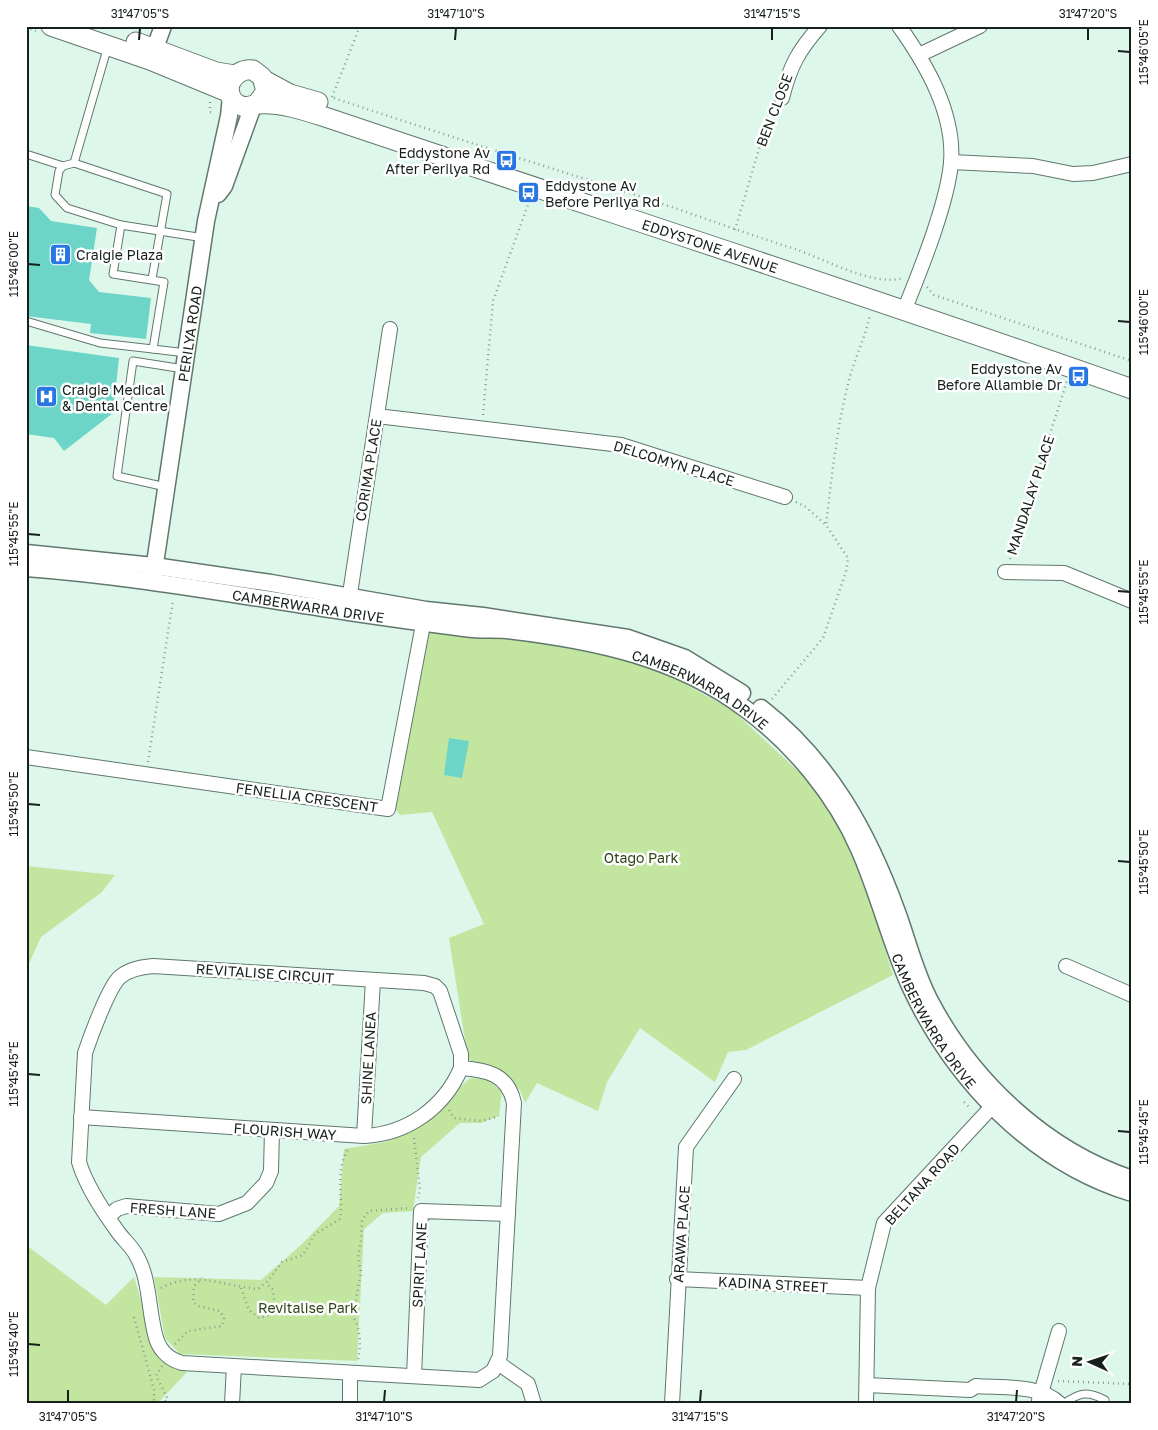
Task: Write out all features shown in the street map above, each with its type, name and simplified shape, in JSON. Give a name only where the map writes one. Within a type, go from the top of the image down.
[{"type":"main road","points":[[51,26],[108,45],[153,54],[216,72],[235,75]]},
{"type":"main road","points":[[90,26],[153,54],[230,95],[240,106],[255,105],[266,91],[264,80],[252,70],[245,70],[235,75],[230,83],[230,95]]},
{"type":"main road","name":"EDDYSTONE AVENUE","points":[[264,80],[290,94],[906,306],[1132,389]]},
{"type":"main road","name":"EDDYSTONE AVENUE","points":[[255,105],[292,108],[331,119],[716,249],[1132,376]]},
{"type":"street","points":[[153,54],[163,26]]},
{"type":"street","name":"BEN CLOSE","points":[[782,98],[789,70],[797,56],[820,26]]},
{"type":"street","points":[[899,26],[919,55],[936,89],[948,127],[951,162],[939,214],[906,306]]},
{"type":"street","points":[[919,55],[980,26]]},
{"type":"street","name":"PERILYA ROAD","points":[[153,574],[204,238],[229,116],[230,95]]},
{"type":"street","name":"PERILYA ROAD","points":[[211,204],[224,186],[255,105]]},
{"type":"street","points":[[951,162],[1033,166],[1073,174],[1093,173],[1132,164]]},
{"type":"street","name":"CORIMA PLACE","points":[[348,604],[390,329]]},
{"type":"street","name":"DELCOMYN PLACE","points":[[377,416],[621,445],[785,497]]},
{"type":"street","name":"CAMBERWARRA DRIVE","points":[[26,553],[153,574],[258,596],[348,604],[598,644],[630,652],[699,679],[723,693],[767,726],[821,784],[841,814],[858,847],[910,984],[924,1012],[954,1062],[1046,1150],[1077,1169],[1132,1193]]},
{"type":"street","name":"CAMBERWARRA DRIVE","points":[[26,568],[153,574]]},
{"type":"street","name":"MANDALAY PLACE","points":[[1005,572],[1064,573],[1132,601]]},
{"type":"street","name":"CAMBERWARRA DRIVE","points":[[425,616],[483,616],[628,638],[685,658],[715,674],[763,709],[783,725],[809,751],[827,773],[858,822],[885,880],[918,974],[930,1000],[996,1102],[1096,1165],[1132,1179]]},
{"type":"street","name":"FENELLIA CRESCENT","points":[[26,757],[388,809],[425,616]]},
{"type":"street","name":"REVITALISE CIRCUIT","points":[[461,1068],[461,1054],[440,992],[435,986],[424,983],[153,966],[128,971],[118,979],[85,1053],[79,1162],[82,1173],[108,1217],[135,1253],[145,1276],[153,1325],[161,1349],[173,1361],[479,1380],[493,1371],[498,1363]]},
{"type":"street","points":[[1066,966],[1132,995]]},
{"type":"street","name":"SHINE LANEA","points":[[364,1136],[373,980]]},
{"type":"street","points":[[461,1068],[489,1072],[502,1080],[511,1090],[514,1117],[498,1363],[528,1384],[534,1404]]},
{"type":"street","name":"FLOURISH WAY","points":[[81,1118],[381,1136],[399,1130],[425,1115],[448,1091],[461,1068]]},
{"type":"street","name":"ARAWA PLACE","points":[[672,1404],[686,1147],[734,1079]]},
{"type":"street","name":"BELTANA ROAD","points":[[866,1404],[868,1288],[884,1223],[996,1102]]},
{"type":"street","name":"FRESH LANE","points":[[108,1217],[117,1209],[126,1206],[220,1214],[247,1203],[266,1183],[271,1171],[272,1130]]},
{"type":"street","name":"SPIRIT LANE","points":[[414,1376],[421,1210],[508,1214]]},
{"type":"street","name":"KADINA STREET","points":[[678,1279],[868,1288]]},
{"type":"street","points":[[1042,1394],[1059,1331]]},
{"type":"street","points":[[232,1404],[234,1366]]},
{"type":"street","points":[[350,1373],[350,1404]]},
{"type":"street","points":[[867,1385],[970,1390],[976,1386],[1042,1394],[1061,1404]]},
{"type":"lane","points":[[74,164],[108,45]]},
{"type":"lane","points":[[26,154],[62,166],[74,164],[167,194],[159,231],[152,280]]},
{"type":"lane","points":[[62,166],[59,171],[54,196],[67,208],[121,225],[204,238]]},
{"type":"lane","points":[[121,225],[113,274],[164,282],[153,349]]},
{"type":"lane","points":[[26,322],[100,344],[153,349],[185,361]]},
{"type":"lane","points":[[166,487],[118,476],[133,361],[185,361]]},
{"type":"lane","points":[[1061,1404],[1079,1393],[1093,1393],[1106,1400]]},
{"type":"path","points":[[332,98],[360,26]]},
{"type":"path","points":[[326,96],[531,164],[606,186],[851,271],[890,282],[903,278],[926,286],[934,295],[1132,361]]},
{"type":"path","name":"BEN CLOSE","points":[[735,230],[769,116],[782,98]]},
{"type":"path","points":[[482,429],[493,301],[531,198]]},
{"type":"path","points":[[826,525],[835,447],[848,384],[867,331],[871,311]]},
{"type":"path","name":"MANDALAY PLACE","points":[[1005,572],[1068,378]]},
{"type":"path","points":[[763,709],[823,638],[846,572],[848,558],[826,525],[806,507],[785,497]]},
{"type":"path","points":[[146,774],[174,594]]},
{"type":"path","points":[[448,1108],[454,1118],[482,1121],[499,1116]]},
{"type":"path","points":[[414,1138],[420,1190],[418,1205]]},
{"type":"path","points":[[162,1288],[174,1281],[202,1278],[241,1288],[258,1289],[266,1283],[282,1262],[303,1256],[315,1234],[340,1219],[342,1204],[340,1167],[350,1148]]},
{"type":"path","points":[[358,1360],[361,1347],[357,1324],[353,1317],[360,1272],[358,1258],[362,1241],[362,1220],[369,1211],[402,1210],[410,1207]]},
{"type":"path","points":[[176,1344],[188,1331],[222,1326],[224,1318],[220,1311],[198,1306],[192,1302],[194,1286],[202,1278]]},
{"type":"path","points":[[241,1288],[249,1310],[259,1318],[267,1316],[275,1310],[273,1290],[266,1283]]},
{"type":"path","points":[[134,1317],[154,1390],[154,1404]]},
{"type":"path","points":[[161,1367],[156,1376],[168,1399],[162,1404]]},
{"type":"path","points":[[1042,1394],[1132,1384]]},
{"type":"green space","name":"Otago Park","points":[[429,624],[607,652],[667,674],[732,710],[823,794],[853,846],[893,975],[746,1050],[728,1052],[715,1082],[640,1028],[607,1082],[598,1111],[537,1083],[525,1103],[520,1090],[468,1059],[449,938],[484,924],[432,812],[400,815],[394,807]]},
{"type":"green space","points":[[26,866],[115,875],[102,892],[41,937],[26,970]]},
{"type":"green space","name":"Revitalise Park","points":[[470,1078],[486,1079],[502,1091],[499,1116],[481,1123],[460,1123],[421,1157],[413,1211],[383,1213],[364,1229],[357,1361],[180,1354],[165,1338],[154,1277],[261,1280],[301,1245],[339,1206],[344,1149],[385,1142],[414,1129]]},
{"type":"green space","points":[[26,1245],[106,1305],[134,1277],[158,1357],[187,1372],[157,1404],[26,1404]]},
{"type":"building","name":"Craigie Plaza","points":[[26,206],[39,208],[51,221],[97,228],[89,280],[99,292],[151,298],[146,339],[90,333],[91,324],[26,316]]},
{"type":"building","points":[[26,345],[119,358],[113,413],[64,451],[54,438],[26,434]]},
{"type":"building","points":[[449,738],[469,741],[462,778],[444,775]]},
{"type":"place","name":"Eddystone Av After Perilya Rd","points":[[506,160]]},
{"type":"place","name":"Eddystone Av Before Perilya Rd","points":[[529,193]]},
{"type":"place","name":"Craigie Plaza","points":[[60,254]]},
{"type":"place","name":"Eddystone Av Before Allambie Dr","points":[[1078,376]]},
{"type":"place","name":"Craigie Medical & Dental Centre","points":[[46,397]]}]
